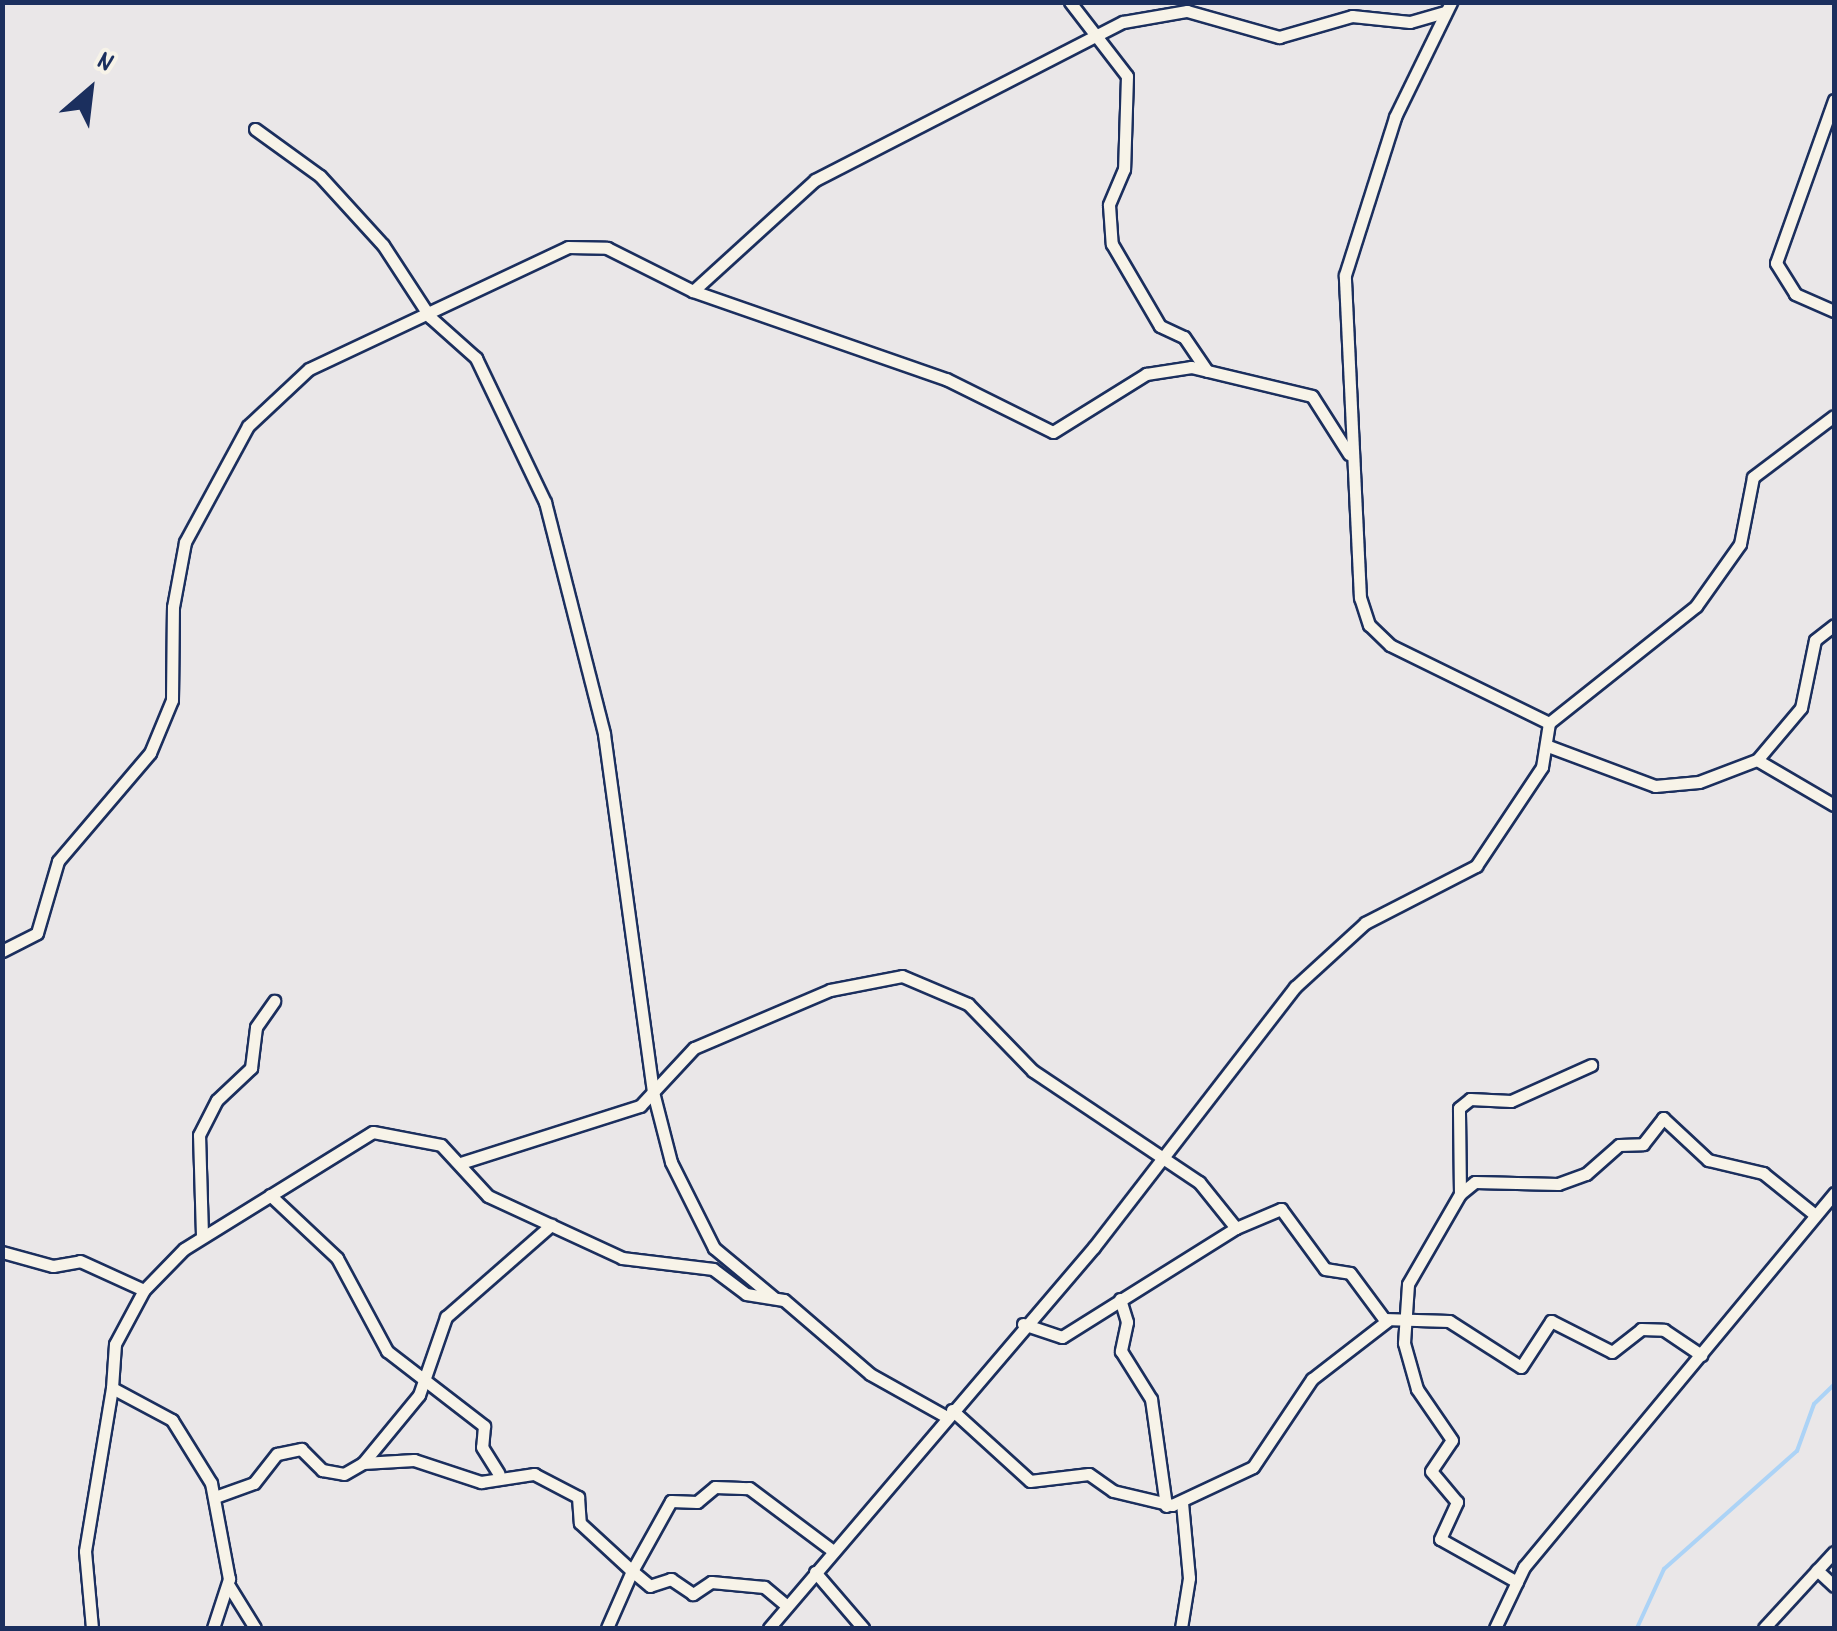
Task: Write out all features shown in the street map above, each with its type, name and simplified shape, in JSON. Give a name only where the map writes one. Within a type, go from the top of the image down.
[{"type":"street","points":[[1070,2],[1098,34],[1128,81],[1124,169],[1109,204],[1112,244],[1160,326],[1184,337],[1207,371]]},
{"type":"street","points":[[694,291],[815,180],[1098,34],[1168,11],[1278,37],[1352,16],[1410,22],[1449,7]]},
{"type":"street","points":[[1449,7],[1395,117],[1349,257],[1351,458],[1360,598],[1376,636],[1550,723]]},
{"type":"street","points":[[1834,100],[1776,252],[1784,284],[1834,311]]},
{"type":"street","points":[[256,130],[320,176],[384,246],[430,317],[476,358],[552,522],[604,734],[653,1092],[671,1162],[714,1248],[773,1297],[809,1315],[870,1374],[949,1414],[1030,1482],[1089,1474],[1166,1506],[1253,1467],[1312,1379],[1387,1321],[1406,1318],[1453,1322],[1521,1367],[1552,1321],[1612,1352],[1641,1329],[1664,1330],[1701,1355]]},
{"type":"street","points":[[2,951],[37,933],[58,861],[150,752],[172,700],[172,606],[185,542],[242,434],[309,369],[430,317],[580,244],[694,291],[946,379],[1060,433],[1146,374],[1207,371],[1312,396],[1351,458]]},
{"type":"street","points":[[769,1628],[1023,1324],[1102,1236],[1160,1151],[1294,987],[1357,929],[1489,854],[1526,803],[1548,746],[1550,723],[1696,606],[1740,544],[1753,477],[1834,416]]},
{"type":"street","points":[[1548,746],[1656,786],[1699,782],[1757,760],[1800,708],[1816,640],[1834,625]]},
{"type":"street","points":[[1757,760],[1834,805]]},
{"type":"street","points":[[463,1162],[640,1106],[694,1048],[830,990],[902,976],[968,1004],[1033,1072],[1160,1151],[1236,1228]]},
{"type":"street","points":[[202,1235],[199,1134],[217,1100],[250,1068],[256,1027],[274,1002]]},
{"type":"street","points":[[1460,1194],[1458,1108],[1470,1099],[1512,1100],[1590,1065]]},
{"type":"street","points":[[1516,1582],[1440,1539],[1457,1499],[1431,1470],[1452,1440],[1416,1386],[1406,1318],[1408,1284],[1460,1194],[1475,1182],[1558,1184],[1586,1174],[1619,1145],[1642,1144],[1663,1118],[1708,1160],[1762,1173],[1815,1215]]},
{"type":"street","points":[[89,1620],[88,1520],[112,1388],[115,1344],[144,1290],[202,1235],[373,1132],[430,1141],[463,1162],[488,1196],[630,1261],[714,1269],[746,1294],[773,1297]]},
{"type":"street","points":[[1495,1628],[1516,1582],[1834,1193]]},
{"type":"street","points":[[270,1195],[336,1258],[366,1327],[425,1382],[486,1429],[482,1447],[498,1474]]},
{"type":"street","points":[[1023,1324],[1062,1337],[1236,1228],[1281,1208],[1325,1268],[1350,1273],[1387,1321]]},
{"type":"street","points":[[214,1497],[254,1482],[276,1454],[304,1449],[322,1470],[344,1474],[363,1462],[425,1382],[446,1316],[551,1225]]},
{"type":"street","points":[[2,1252],[53,1266],[80,1261],[144,1290]]},
{"type":"street","points":[[1120,1300],[1121,1351],[1148,1391],[1166,1506]]},
{"type":"street","points":[[112,1388],[172,1420],[214,1497],[228,1578],[255,1628]]},
{"type":"street","points":[[363,1462],[431,1462],[482,1482],[498,1474],[534,1474],[578,1497],[580,1523],[648,1585],[672,1579],[693,1594],[711,1582],[764,1587],[788,1606]]},
{"type":"street","points":[[606,1628],[632,1570],[671,1501],[697,1502],[715,1487],[748,1488],[832,1550]]},
{"type":"street","points":[[1182,1502],[1182,1628]]},
{"type":"street","points":[[1764,1628],[1834,1552]]},
{"type":"street","points":[[1818,1570],[1834,1586]]},
{"type":"street","points":[[815,1572],[863,1628]]},
{"type":"street","points":[[213,1628],[228,1578]]},
{"type":"waterway","points":[[1637,1628],[1664,1569],[1797,1451],[1814,1404],[1834,1385]]}]
